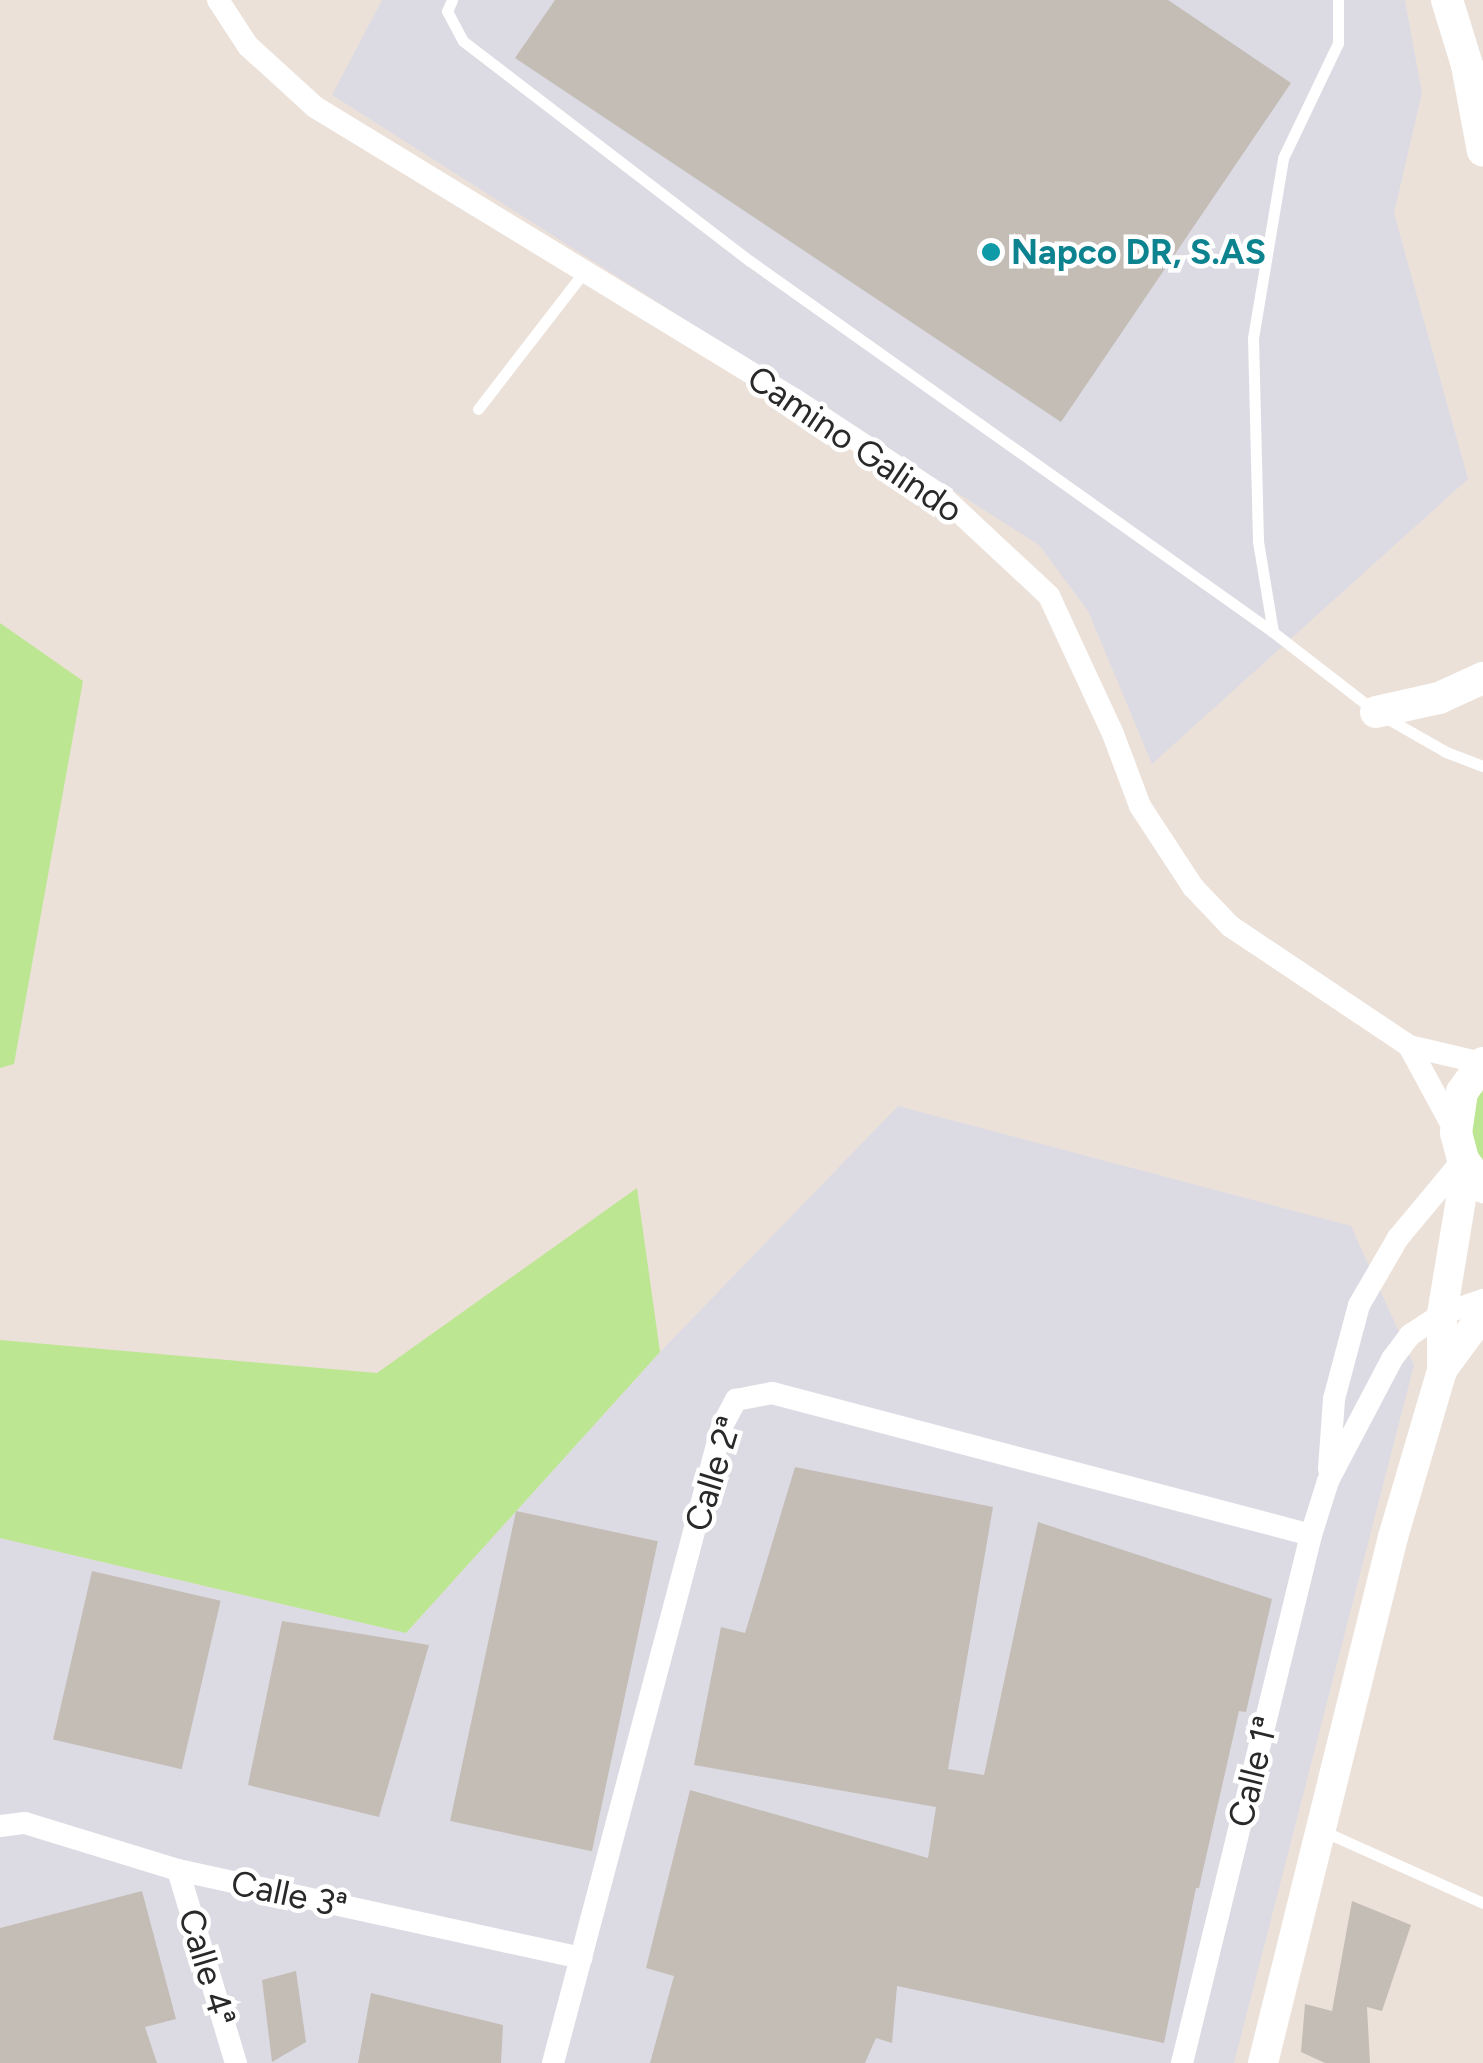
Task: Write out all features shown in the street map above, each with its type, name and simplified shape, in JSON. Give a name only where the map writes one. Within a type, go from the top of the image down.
[{"type":"main road","points":[[1447,0],[1466,65],[1483,151]]},
{"type":"main road","points":[[1376,712],[1440,698],[1483,678]]},
{"type":"main road","points":[[1468,1163],[1462,1092],[1482,1063]]},
{"type":"street","name":"Camino Galindo","points":[[218,0],[248,46],[315,107],[583,274],[794,399],[944,497],[1050,596],[1113,734],[1140,806],[1194,887],[1230,926],[1409,1046],[1482,1063]]},
{"type":"street","name":"Camino Galindo","points":[[1409,1046],[1468,1163]]},
{"type":"street","points":[[1263,2063],[1393,1537],[1442,1370],[1442,1314],[1468,1163]]},
{"type":"street","name":"Calle 1ª","points":[[1328,1482],[1334,1398],[1359,1305],[1375,1271],[1398,1238],[1468,1163]]},
{"type":"street","name":"Calle 1ª","points":[[1182,2063],[1311,1534],[1328,1482],[1401,1346],[1422,1324],[1483,1300]]},
{"type":"street","points":[[1442,1370],[1483,1314]]},
{"type":"street","name":"Calle 2ª","points":[[552,2063],[722,1426],[736,1400],[772,1393],[1311,1534]]},
{"type":"street","name":"Calle 3ª","points":[[0,1826],[25,1823],[178,1870],[582,1958]]},
{"type":"street","name":"Calle 4ª","points":[[178,1870],[236,2063]]},
{"type":"lane","points":[[452,0],[448,11],[464,41],[750,261],[1273,632],[1376,712],[1446,752],[1483,766]]},
{"type":"lane","points":[[1273,632],[1258,541],[1253,338],[1283,158],[1338,43],[1338,0]]},
{"type":"lane","points":[[478,410],[583,274]]},
{"type":"lane","points":[[1321,1830],[1483,1903]]},
{"type":"shaded area","points":[[382,0],[1405,0],[1422,93],[1394,213],[1468,479],[1152,764],[1088,611],[1039,545],[332,95]]},
{"type":"shaded area","points":[[898,1106],[1351,1226],[1414,1365],[1234,2063],[0,2063],[0,1538],[406,1633],[660,1352]]},
{"type":"green space","points":[[0,623],[83,681],[14,1064],[0,1068]]},
{"type":"green space","points":[[1483,1077],[1483,1174],[1470,1153],[1467,1107]]},
{"type":"green space","points":[[637,1188],[660,1352],[406,1633],[0,1538],[0,1340],[377,1373]]},
{"type":"building","name":"Napco DR, S.AS","points":[[555,0],[1168,0],[1291,83],[1061,422],[515,58]]},
{"type":"building","points":[[795,1467],[993,1507],[948,1769],[984,1775],[1038,1522],[1272,1599],[1246,1712],[1239,1711],[1164,2043],[897,1986],[892,2043],[876,2038],[865,2063],[650,2063],[674,1976],[646,1968],[690,1790],[928,1858],[936,1807],[694,1765],[721,1627],[745,1633]]},
{"type":"building","points":[[516,1511],[658,1541],[592,1851],[450,1821]]},
{"type":"building","points":[[92,1571],[221,1601],[182,1769],[53,1740]]},
{"type":"building","points":[[282,1621],[429,1645],[379,1817],[248,1785]]},
{"type":"building","points":[[142,1891],[176,2019],[145,2027],[157,2063],[0,2063],[0,1928]]},
{"type":"building","points":[[1352,1901],[1411,1925],[1382,2011],[1367,2007],[1370,2063],[1325,2063],[1301,2052],[1305,2004],[1332,2011]]},
{"type":"building","points":[[296,1971],[306,2042],[272,2062],[262,1980]]},
{"type":"building","points":[[371,1993],[503,2025],[501,2063],[358,2063]]},
{"type":"place","name":"Napco DR, S.AS","points":[[991,252]]}]
